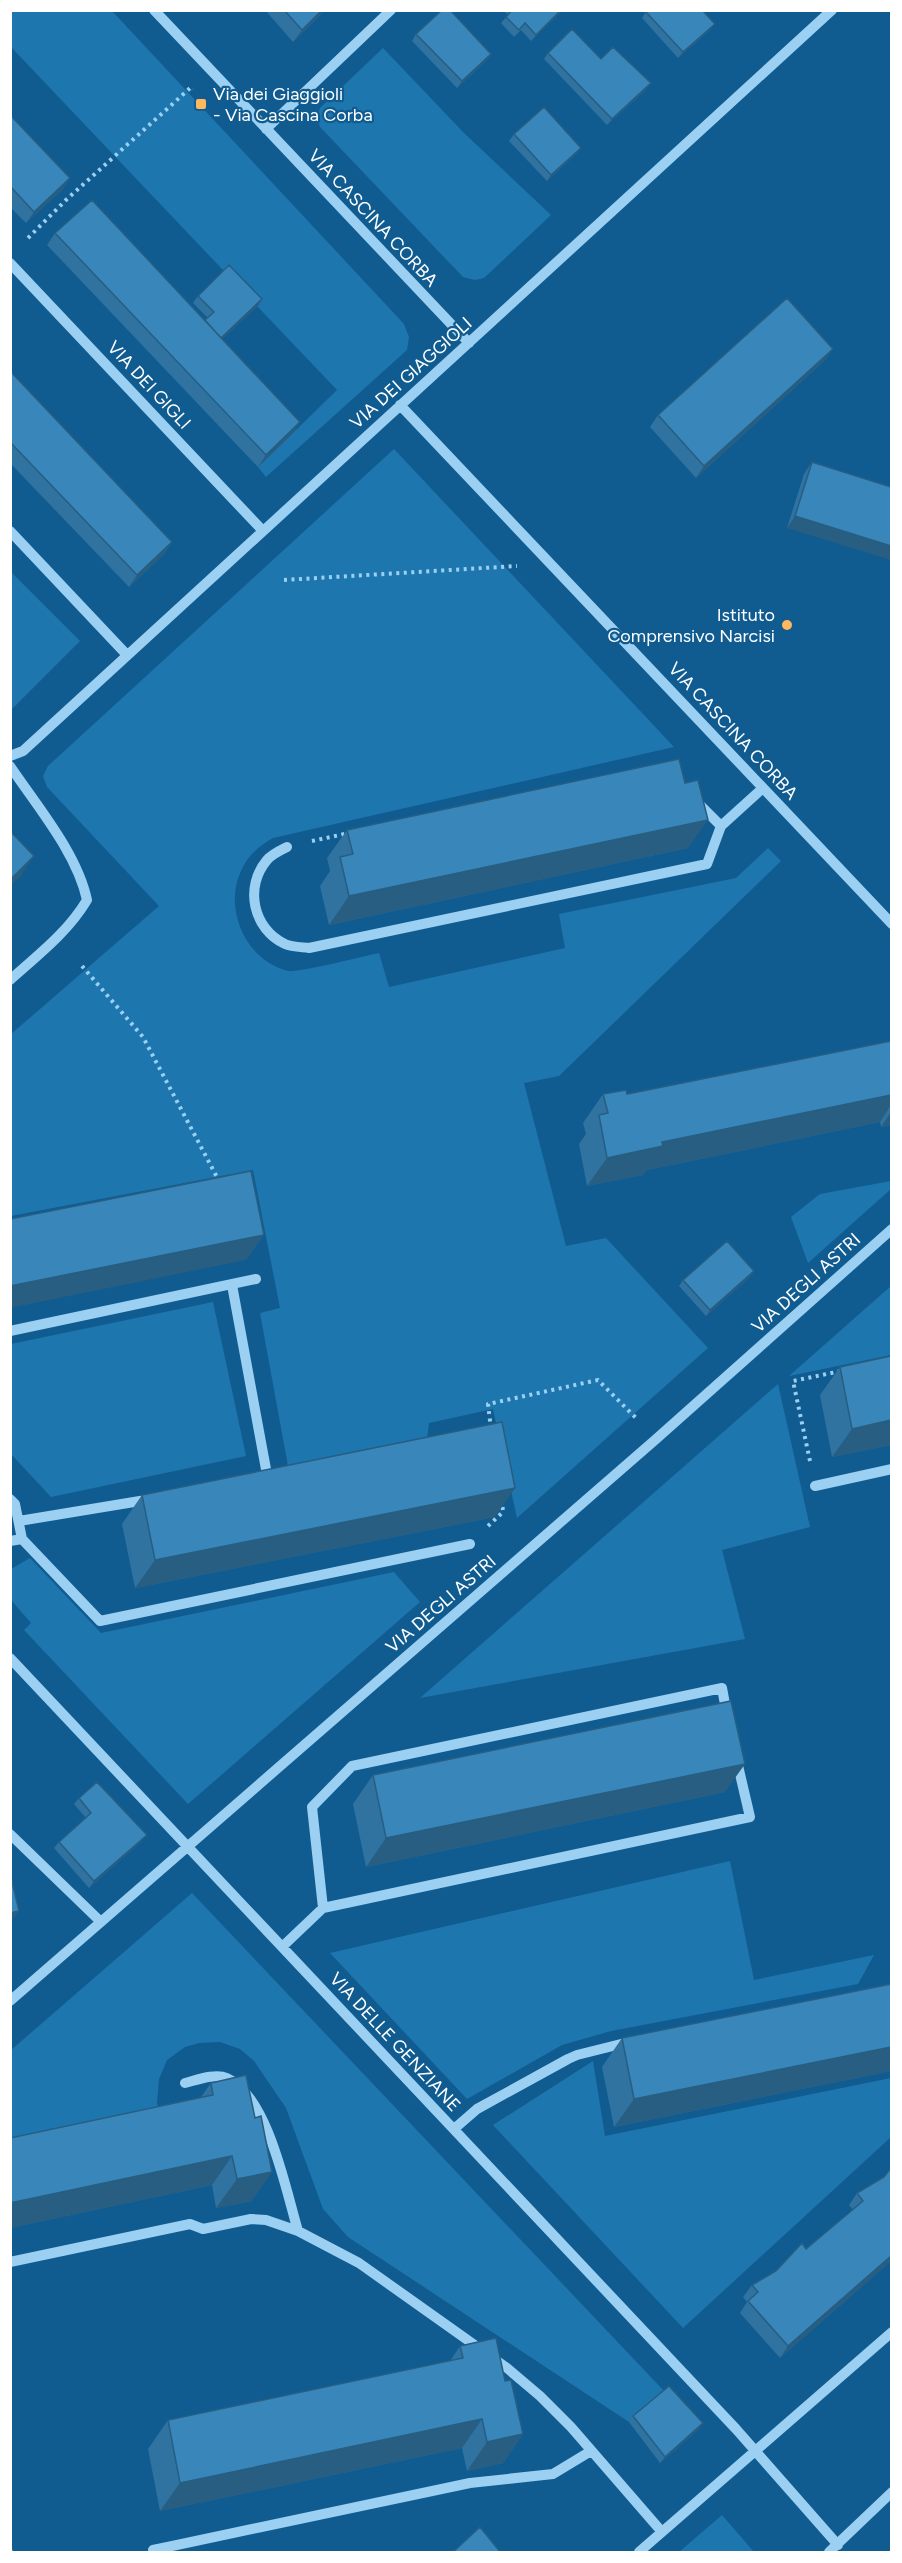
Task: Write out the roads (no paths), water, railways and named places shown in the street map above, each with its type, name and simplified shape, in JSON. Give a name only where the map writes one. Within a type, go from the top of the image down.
[{"type":"street","name":"VIA CASCINA CORBA","points":[[154,10],[469,343]]},
{"type":"street","points":[[266,129],[391,10]]},
{"type":"street","name":"VIA DEI GIAGGIOLI","points":[[10,756],[23,751],[832,10]]},
{"type":"street","name":"VIA DEI GIGLI","points":[[10,262],[263,531]]},
{"type":"street","name":"VIA CASCINA CORBA","points":[[400,405],[891,924]]},
{"type":"street","points":[[10,531],[127,655]]},
{"type":"street","points":[[10,766],[71,858],[83,883],[87,900],[77,917],[64,931],[10,980]]},
{"type":"street","points":[[287,846],[268,858],[257,876],[253,896],[258,916],[269,933],[287,944],[309,948],[706,864],[721,826],[763,788]]},
{"type":"street","points":[[688,792],[721,826]]},
{"type":"street","name":"VIA DEGLI ASTRI","points":[[10,2001],[646,1448],[891,1229]]},
{"type":"street","points":[[10,1331],[256,1279]]},
{"type":"street","points":[[232,1285],[268,1480]]},
{"type":"street","points":[[815,1486],[891,1469]]},
{"type":"street","points":[[19,1521],[166,1497]]},
{"type":"street","points":[[10,1499],[15,1504],[22,1539],[100,1621],[470,1544]]},
{"type":"street","points":[[10,1541],[22,1539]]},
{"type":"street","name":"VIA DELLE GENZIANE","points":[[10,1658],[755,2451],[838,2545]]},
{"type":"street","points":[[282,1947],[323,1908],[750,1817],[722,1688],[352,1766],[312,1807],[323,1908]]},
{"type":"street","points":[[10,1834],[101,1922]]},
{"type":"street","points":[[454,2129],[477,2109],[577,2055],[635,2041]]},
{"type":"street","points":[[185,2083],[219,2076],[227,2078],[242,2089],[254,2104],[272,2140],[298,2231]]},
{"type":"street","points":[[10,2262],[190,2224],[203,2229],[251,2219],[266,2220],[298,2231],[358,2264],[507,2368],[540,2396],[662,2532]]},
{"type":"street","points":[[639,2553],[891,2332]]},
{"type":"street","points":[[153,2550],[470,2483],[553,2474],[591,2451]]},
{"type":"street","points":[[829,2553],[891,2492]]},
{"type":"place","name":"Via dei Giaggioli - Via Cascina Corba","points":[[201,104]]},
{"type":"place","name":"Istituto Comprensivo Narcisi","points":[[787,625]]}]
